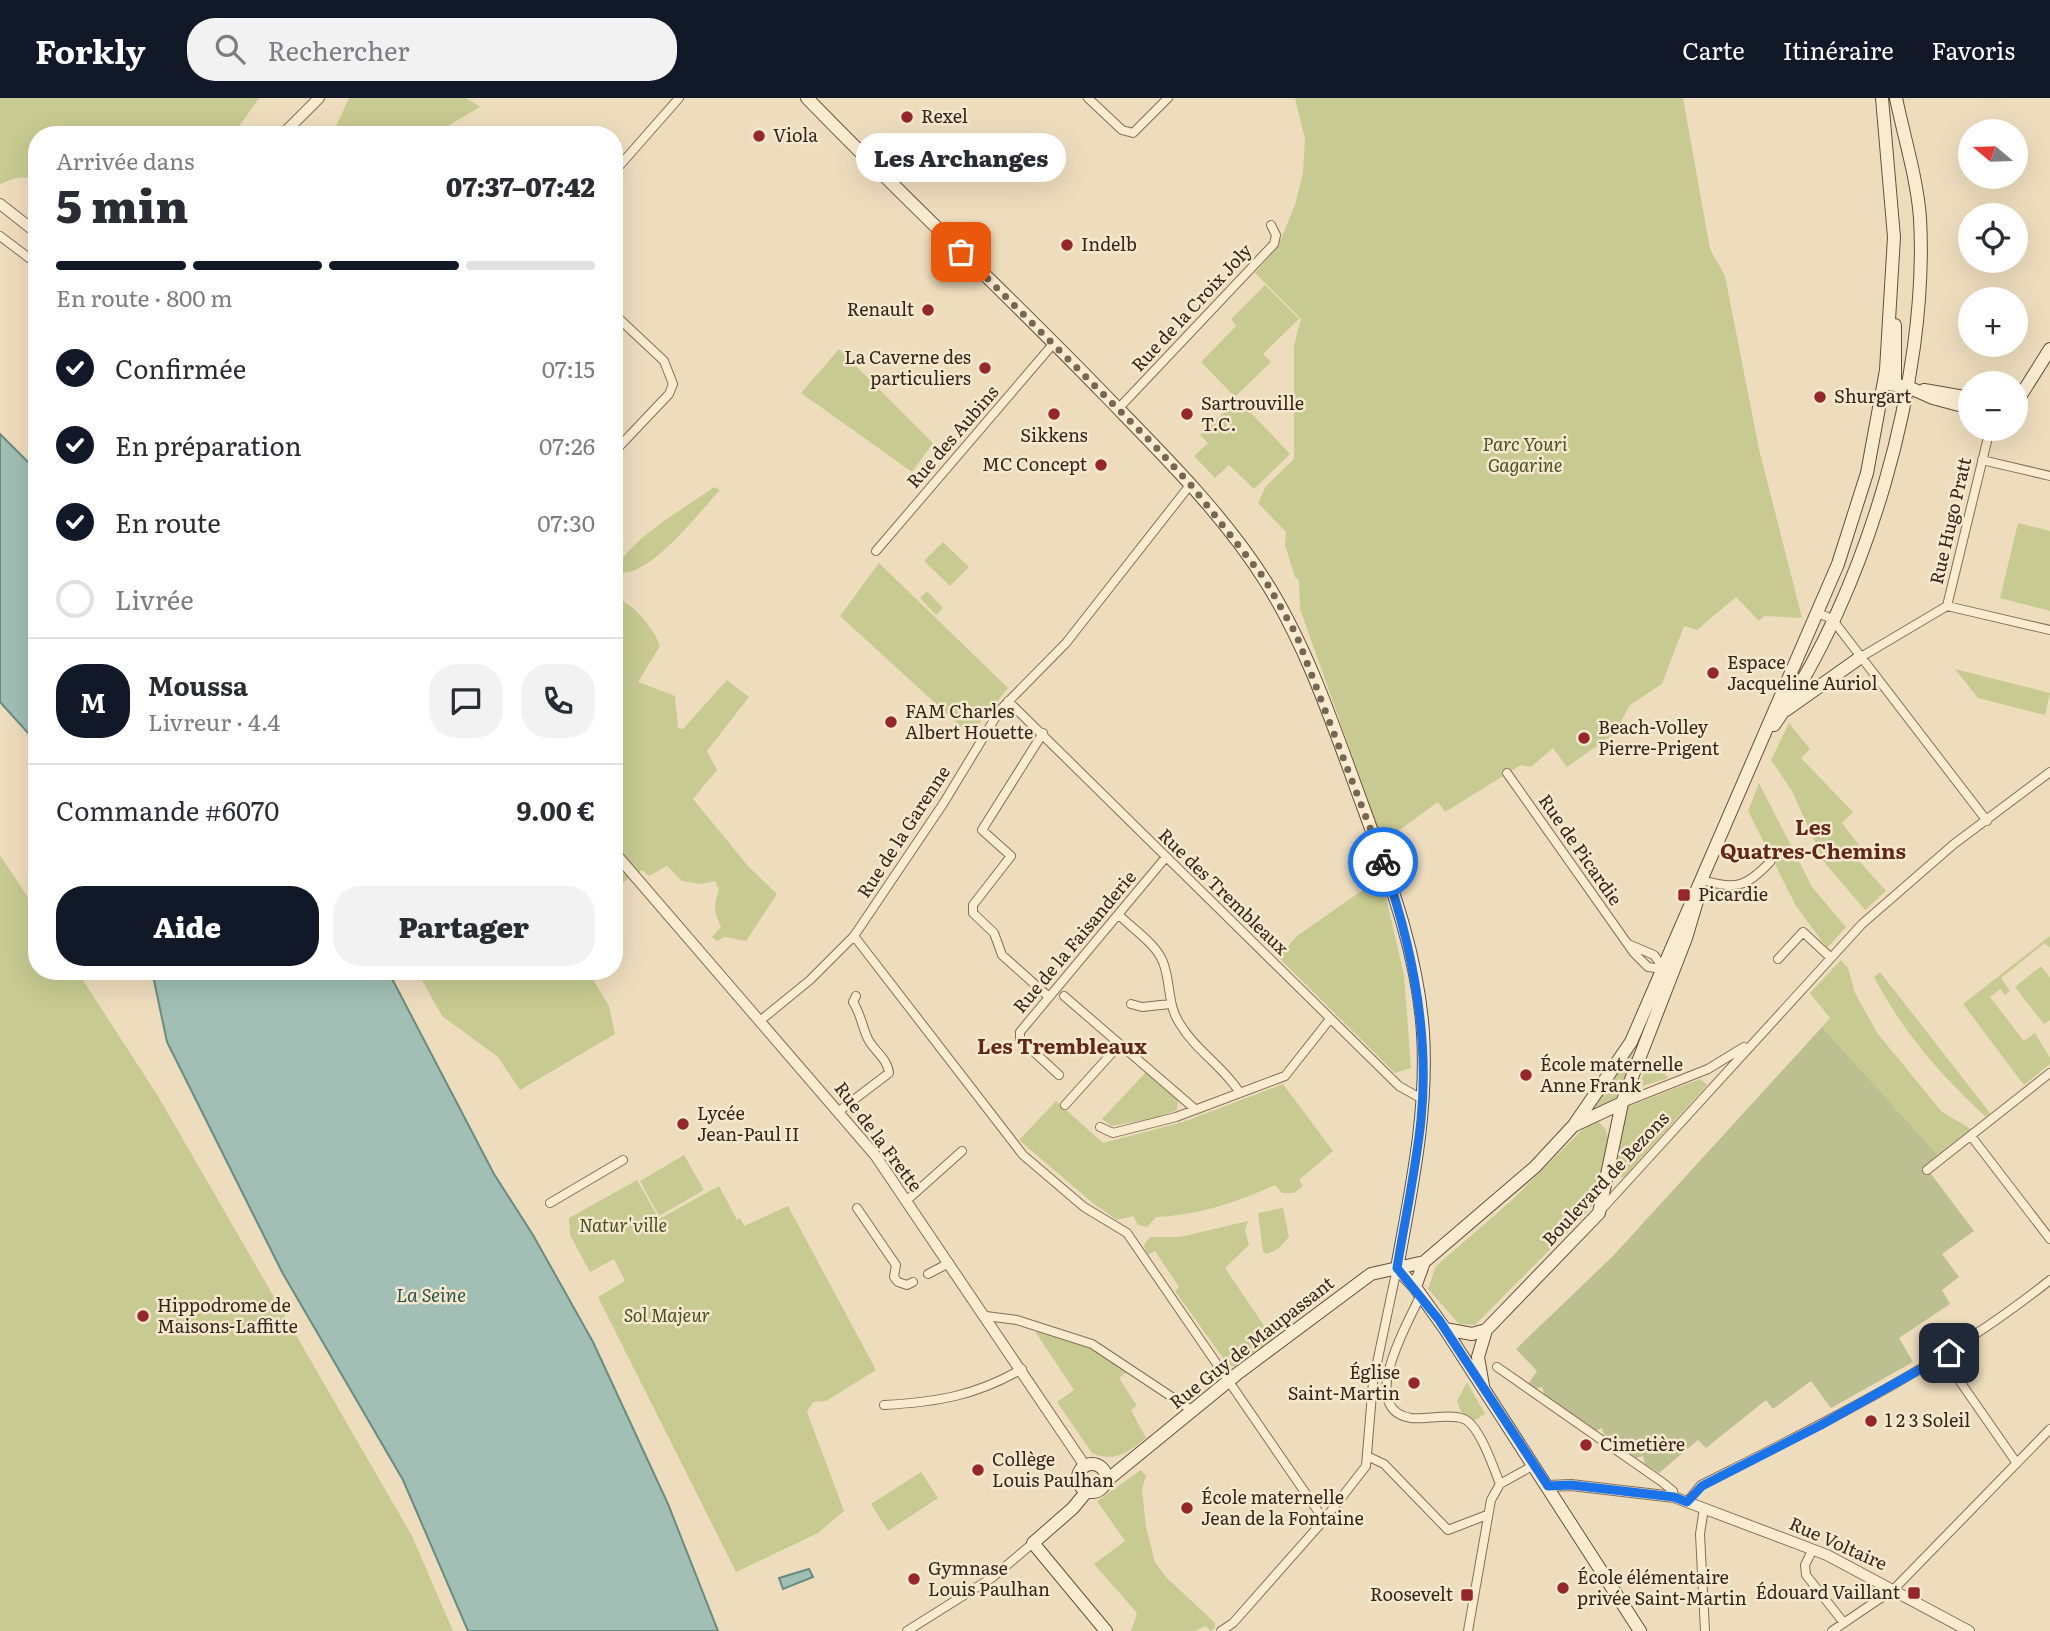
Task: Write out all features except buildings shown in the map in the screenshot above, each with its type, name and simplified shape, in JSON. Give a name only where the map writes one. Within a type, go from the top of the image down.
[{"type":"main road","points":[[807,98],[1054,343],[1191,485],[1264,578],[1283,609],[1296,634],[1354,782],[1408,942],[1423,1032],[1422,1099],[1415,1167],[1397,1268],[1418,1290],[1445,1329],[1640,1631]]},
{"type":"main road","points":[[1418,1290],[1424,1262],[1535,1167],[1574,1125],[1631,1042],[1668,971],[1689,903],[1702,880],[1755,751],[1818,613],[1901,386],[1892,303],[1892,202],[1882,98]]},
{"type":"main road","points":[[1755,751],[1783,712],[1832,620],[1874,517],[1916,325],[1920,217],[1896,98]]},
{"type":"main road","points":[[2028,383],[2050,349]]},
{"type":"main road","points":[[1901,386],[1958,395]]},
{"type":"main road","points":[[1901,386],[1958,405]]},
{"type":"main road","points":[[1783,712],[1861,657]]},
{"type":"main road","points":[[1599,1213],[1622,1103],[1662,984]]},
{"type":"main road","points":[[1574,1125],[1622,1103]]},
{"type":"main road","points":[[1602,1111],[1610,1122],[1614,1138]]},
{"type":"main road","name":"Boulevard de Bezons","points":[[1486,1330],[1599,1213]]},
{"type":"main road","name":"Rue Guy de Maupassant","points":[[1106,1481],[1229,1380],[1371,1274],[1424,1262]]},
{"type":"main road","points":[[1445,1329],[1472,1334],[1486,1330]]},
{"type":"main road","points":[[1483,1386],[1478,1357],[1486,1330]]},
{"type":"main road","name":"Rue Guy de Maupassant","points":[[1102,1468],[1134,1458]]},
{"type":"main road","points":[[1093,1464],[1102,1468],[1106,1481],[1097,1491],[1087,1491],[1079,1481],[1085,1466],[1093,1464]]},
{"type":"main road","points":[[1087,1491],[1073,1508],[1033,1543],[1106,1631]]},
{"type":"street","points":[[291,126],[319,98]]},
{"type":"street","points":[[623,162],[680,98]]},
{"type":"street","points":[[1088,98],[1122,131],[1133,133],[1168,98]]},
{"type":"street","points":[[0,204],[28,226]]},
{"type":"street","name":"Rue de la Croix Joly","points":[[1118,409],[1274,244],[1276,234],[1271,225]]},
{"type":"street","points":[[0,236],[28,257]]},
{"type":"street","points":[[623,322],[664,361],[673,384],[669,394],[623,443]]},
{"type":"street","name":"Rue des Aubins","points":[[876,551],[1054,343]]},
{"type":"street","name":"Rue Hugo Pratt","points":[[1861,657],[1947,606],[1987,441]]},
{"type":"street","points":[[1982,460],[2050,476]]},
{"type":"street","name":"Rue de la Garenne","points":[[761,1020],[810,980],[854,936],[1008,701],[1066,643],[1191,485]]},
{"type":"street","points":[[1947,606],[2050,630]]},
{"type":"street","points":[[1818,613],[1832,620],[1987,821]]},
{"type":"street","name":"Rue des Trembleaux","points":[[1008,701],[1399,1086],[1422,1099]]},
{"type":"street","points":[[1042,733],[982,830],[1011,856],[973,905],[973,914],[994,933],[1002,955],[1049,997]]},
{"type":"street","name":"Boulevard de Bezons","points":[[1599,1213],[1871,916],[1954,844],[2050,772]]},
{"type":"street","name":"Rue de Picardie","points":[[1507,773],[1628,944],[1662,984]]},
{"type":"street","name":"Rue de la Faisanderie","points":[[1059,1075],[1020,1039],[1020,1032],[1166,858]]},
{"type":"street","name":"Rue de la Frette","points":[[623,862],[696,946],[741,1004],[761,1020],[875,1155],[1085,1466]]},
{"type":"street","points":[[1702,880],[1731,888],[1744,884],[1770,862]]},
{"type":"street","points":[[1119,915],[1155,950],[1163,962],[1170,1004],[1192,1042],[1228,1074],[1240,1093]]},
{"type":"street","points":[[1778,959],[1804,932],[1831,958]]},
{"type":"street","points":[[854,936],[1023,1155],[1084,1207],[1127,1233],[1324,1520]]},
{"type":"street","points":[[1628,944],[1654,955],[1675,954]]},
{"type":"street","points":[[1654,955],[1668,971]]},
{"type":"street","points":[[1648,967],[1668,971]]},
{"type":"street","name":"Rue de la Frette","points":[[838,1111],[888,1073],[887,1063],[868,1039],[859,1011],[853,1002],[856,996]]},
{"type":"street","points":[[1064,996],[1195,1109]]},
{"type":"street","points":[[1131,1004],[1142,1007],[1170,1004]]},
{"type":"street","name":"Boulevard de Bezons","points":[[1622,1103],[1708,1069],[1742,1049],[1777,1016]]},
{"type":"street","points":[[1100,1127],[1114,1133],[1176,1117],[1285,1076],[1330,1019]]},
{"type":"street","points":[[1066,1105],[1120,1044]]},
{"type":"street","points":[[1927,1170],[2050,1073]]},
{"type":"street","points":[[1971,1136],[2050,1239]]},
{"type":"street","name":"Rue de la Frette","points":[[906,1201],[962,1151]]},
{"type":"street","points":[[550,1203],[624,1160]]},
{"type":"street","points":[[857,1208],[896,1265],[894,1276],[898,1282],[907,1285],[913,1282]]},
{"type":"street","points":[[929,1274],[949,1263]]},
{"type":"street","points":[[1221,1631],[1235,1627],[1362,1474],[1367,1456],[1373,1382],[1397,1268]]},
{"type":"street","points":[[1687,1502],[1702,1486],[1821,1425],[1943,1357],[2003,1318],[2050,1280]]},
{"type":"street","points":[[1418,1290],[1388,1370],[1384,1387],[1387,1400],[1395,1412],[1407,1417],[1464,1419],[1473,1427],[1500,1484]]},
{"type":"street","points":[[986,1316],[1017,1321],[1092,1344],[1193,1411]]},
{"type":"street","points":[[1943,1357],[2016,1462]]},
{"type":"street","points":[[1497,1367],[1662,1482],[1673,1491],[1674,1497]]},
{"type":"street","points":[[884,1405],[947,1401],[995,1383],[1022,1369]]},
{"type":"street","points":[[1832,1631],[1894,1589],[2050,1429]]},
{"type":"street","points":[[1367,1456],[1384,1464],[1448,1530],[1487,1515]]},
{"type":"street","points":[[1468,1631],[1487,1515],[1500,1484],[1534,1465]]},
{"type":"street","name":"Rue Voltaire","points":[[1548,1486],[1571,1485],[1674,1497],[1813,1549],[1894,1589],[1969,1631]]},
{"type":"street","points":[[1704,1508],[1700,1534],[1705,1631]]},
{"type":"street","points":[[907,1631],[993,1577],[1033,1543]]},
{"type":"street","points":[[1813,1549],[1805,1565],[1806,1575],[1844,1623]]},
{"type":"green space","points":[[0,98],[259,98],[239,126],[28,126],[28,178],[0,184]]},
{"type":"green space","points":[[349,98],[466,98],[480,107],[448,126],[336,126]]},
{"type":"green space","name":"Parc Youri Gagarine","points":[[1295,98],[1683,98],[1710,249],[1725,276],[1759,449],[1802,618],[1764,616],[1759,621],[1736,597],[1697,630],[1684,626],[1662,684],[1630,705],[1614,734],[1567,767],[1553,748],[1531,767],[1521,765],[1445,812],[1438,802],[1383,842],[1300,609],[1299,580],[1295,577],[1285,545],[1286,532],[1258,503],[1266,486],[1294,459],[1294,345],[1301,319],[1255,273],[1277,248],[1295,205],[1303,173],[1305,139]]},
{"type":"green space","points":[[1265,285],[1299,319],[1263,354],[1271,362],[1235,397],[1201,362],[1236,326],[1231,319]]},
{"type":"green space","points":[[839,349],[933,443],[912,472],[801,393]]},
{"type":"green space","points":[[1238,399],[1290,454],[1254,489],[1229,465],[1215,478],[1194,456],[1208,443],[1200,435]]},
{"type":"green space","points":[[714,487],[720,490],[661,553],[634,571],[623,572],[624,557],[660,524]]},
{"type":"green space","points":[[2018,523],[2050,531],[2050,611],[2000,598]]},
{"type":"green space","points":[[943,542],[969,567],[950,586],[924,561]]},
{"type":"green space","points":[[879,563],[1008,688],[970,735],[840,616]]},
{"type":"green space","points":[[927,591],[943,608],[936,615],[920,598]]},
{"type":"green space","points":[[623,602],[648,624],[660,646],[638,682],[675,696],[678,728],[683,729],[727,680],[749,697],[707,751],[717,770],[693,799],[748,866],[777,894],[746,941],[725,937],[717,941],[712,937],[721,927],[715,908],[719,890],[715,881],[701,884],[682,881],[667,866],[649,876],[642,870],[623,882]]},
{"type":"green space","points":[[1955,669],[2050,693],[2045,715],[1978,698]]},
{"type":"green space","points":[[1789,723],[1810,749],[1801,758],[1853,812],[1842,823],[1860,846],[1853,854],[1886,891],[1865,910],[1824,862],[1792,791],[1771,760]]},
{"type":"green space","points":[[1759,783],[1812,887],[1846,927],[1827,948],[1796,906],[1748,811]]},
{"type":"green space","name":"Hippodrome de Maisons-Laffitte","points":[[0,855],[28,897],[28,980],[83,980],[158,1096],[412,1536],[453,1631],[0,1631]]},
{"type":"green space","points":[[1377,880],[1383,884],[1404,975],[1411,1068],[1395,1073],[1278,957],[1297,936]]},
{"type":"green space","points":[[2050,936],[2050,948],[2045,943],[2001,978],[2010,991],[2005,995],[2000,989],[1990,997],[2024,1041],[2035,1033],[2050,1058],[2050,1064],[2024,1085],[1963,1004]]},
{"type":"green space","points":[[1841,960],[1848,968],[1855,993],[1878,1034],[1942,1112],[1971,1129],[1938,1155],[1822,1027],[1830,1018],[1810,993]]},
{"type":"green space","points":[[2041,966],[2050,978],[2050,1020],[2044,1024],[2015,987]]},
{"type":"green space","points":[[1880,972],[1990,1113],[1986,1117],[1910,1035],[1874,977]]},
{"type":"green space","points":[[422,980],[593,980],[609,1006],[615,1034],[520,1090],[498,1057],[442,1016]]},
{"type":"green space","points":[[1822,1027],[1938,1155],[1925,1166],[1974,1231],[1942,1254],[1959,1277],[1942,1290],[1950,1304],[1899,1338],[1913,1362],[1831,1408],[1811,1381],[1773,1409],[1766,1400],[1706,1448],[1698,1440],[1659,1473],[1645,1464],[1643,1456],[1636,1458],[1605,1437],[1602,1428],[1595,1431],[1545,1396],[1542,1387],[1535,1389],[1528,1384],[1537,1371],[1516,1349],[1613,1256]]},
{"type":"green space","points":[[1638,1039],[1616,1102],[1593,1110],[1592,1109]]},
{"type":"green space","points":[[1649,1059],[1655,1061],[1668,1078],[1643,1086],[1640,1083]]},
{"type":"green space","points":[[1147,1071],[1178,1098],[1177,1110],[1155,1118],[1112,1126],[1102,1119]]},
{"type":"green space","points":[[1700,1079],[1707,1085],[1623,1178],[1615,1173],[1627,1107]]},
{"type":"green space","points":[[1283,1084],[1333,1151],[1299,1180],[1303,1186],[1294,1193],[1282,1193],[1275,1185],[1217,1207],[1188,1214],[1156,1217],[1147,1227],[1138,1225],[1133,1216],[1117,1220],[1094,1204],[1019,1140],[1056,1101],[1103,1143],[1183,1122]]},
{"type":"green space","points":[[1597,1121],[1606,1131],[1608,1147],[1600,1184],[1590,1209],[1475,1325],[1459,1324],[1428,1289],[1436,1266],[1511,1201],[1588,1124]]},
{"type":"green space","points":[[684,1155],[704,1190],[659,1216],[640,1181]]},
{"type":"green space","points":[[637,1180],[659,1219],[719,1186],[737,1220],[740,1218],[744,1226],[788,1206],[876,1370],[826,1401],[813,1402],[807,1412],[844,1511],[818,1533],[736,1572],[598,1297],[625,1281],[614,1259],[590,1272],[570,1235],[569,1218]]},
{"type":"green space","points":[[1283,1208],[1289,1237],[1278,1249],[1267,1254],[1263,1252],[1258,1213]]},
{"type":"green space","points":[[1248,1221],[1245,1231],[1249,1245],[1225,1268],[1273,1339],[1234,1367],[1228,1365],[1175,1291],[1179,1287],[1155,1251],[1147,1255],[1144,1245],[1150,1237],[1180,1237]]},
{"type":"green space","points":[[1038,1330],[1089,1347],[1128,1371],[1119,1378],[1137,1406],[1131,1410],[1146,1438],[1121,1455],[1108,1457],[1092,1453],[1057,1402],[1074,1390],[1036,1333]]},
{"type":"green space","points":[[1467,1382],[1485,1414],[1472,1422],[1461,1412],[1457,1401]]},
{"type":"green space","points":[[1141,1470],[1146,1476],[1142,1489],[1146,1527],[1155,1562],[1166,1577],[1215,1623],[1215,1628],[1210,1631],[1206,1626],[1195,1631],[1131,1631],[1137,1613],[1094,1564],[1125,1541],[1097,1501]]},
{"type":"green space","points":[[921,1472],[938,1498],[888,1531],[871,1504]]},
{"type":"water","points":[[0,434],[28,462],[28,733],[0,702]]},
{"type":"water","name":"La Seine","points":[[154,980],[393,980],[494,1174],[533,1235],[593,1342],[668,1504],[718,1631],[468,1631],[403,1480],[282,1272],[167,1042]]},
{"type":"water","points":[[809,1569],[813,1577],[783,1589],[779,1578]]},
{"type":"way so far","points":[[961,252],[1152,443],[1191,485],[1264,578],[1296,634],[1383,862]]},
{"type":"place","name":"Rexel","points":[[907,117]]},
{"type":"place","name":"Viola","points":[[759,136]]},
{"type":"place","name":"Indelb","points":[[1067,245]]},
{"type":"place","name":"Les Archanges","points":[[961,252]]},
{"type":"place","name":"Renault","points":[[928,310]]},
{"type":"place","name":"La Caverne des particuliers","points":[[985,368]]},
{"type":"place","name":"Shurgart","points":[[1820,397]]},
{"type":"place","name":"Sikkens","points":[[1054,414]]},
{"type":"place","name":"Sartrouville T.C.","points":[[1187,414]]},
{"type":"place","name":"MC Concept","points":[[1101,465]]},
{"type":"place","name":"Espace Jacqueline Auriol","points":[[1713,673]]},
{"type":"place","name":"FAM Charles Albert Houette","points":[[891,722]]},
{"type":"place","name":"Beach-Volley Pierre-Prigent","points":[[1584,738]]},
{"type":"place","name":"Picardie","points":[[1684,895]]},
{"type":"place","name":"École maternelle Anne Frank","points":[[1526,1075]]},
{"type":"place","name":"Lycée Jean-Paul II","points":[[683,1124]]},
{"type":"place","name":"Hippodrome de Maisons-Laffitte","points":[[143,1316]]},
{"type":"place","name":"Église Saint-Martin","points":[[1414,1383]]},
{"type":"place","name":"1 2 3 Soleil","points":[[1871,1421]]},
{"type":"place","name":"Cimetière","points":[[1586,1445]]},
{"type":"place","name":"Collège Louis Paulhan","points":[[978,1470]]},
{"type":"place","name":"École maternelle Jean de la Fontaine","points":[[1187,1508]]},
{"type":"place","name":"Gymnase Louis Paulhan","points":[[914,1579]]},
{"type":"place","name":"École élémentaire privée Saint-Martin","points":[[1563,1588]]},
{"type":"place","name":"Édouard Vaillant","points":[[1914,1593]]},
{"type":"place","name":"Roosevelt","points":[[1467,1595]]},
{"type":"district","name":"Les Quatres-Chemins","points":[[1813,840]]},
{"type":"district","name":"Les Trembleaux","points":[[1062,1047]]},
{"type":"route","points":[[1383,862],[1408,942],[1423,1032],[1421,1119],[1397,1268],[1439,1320],[1548,1486],[1571,1485],[1674,1497],[1687,1502],[1702,1486],[1821,1425],[1949,1353]]},
{"type":"park label","name":"Natur'ville","points":[[623,1226]]},
{"type":"park label","name":"Sol Majeur","points":[[667,1316]]}]
